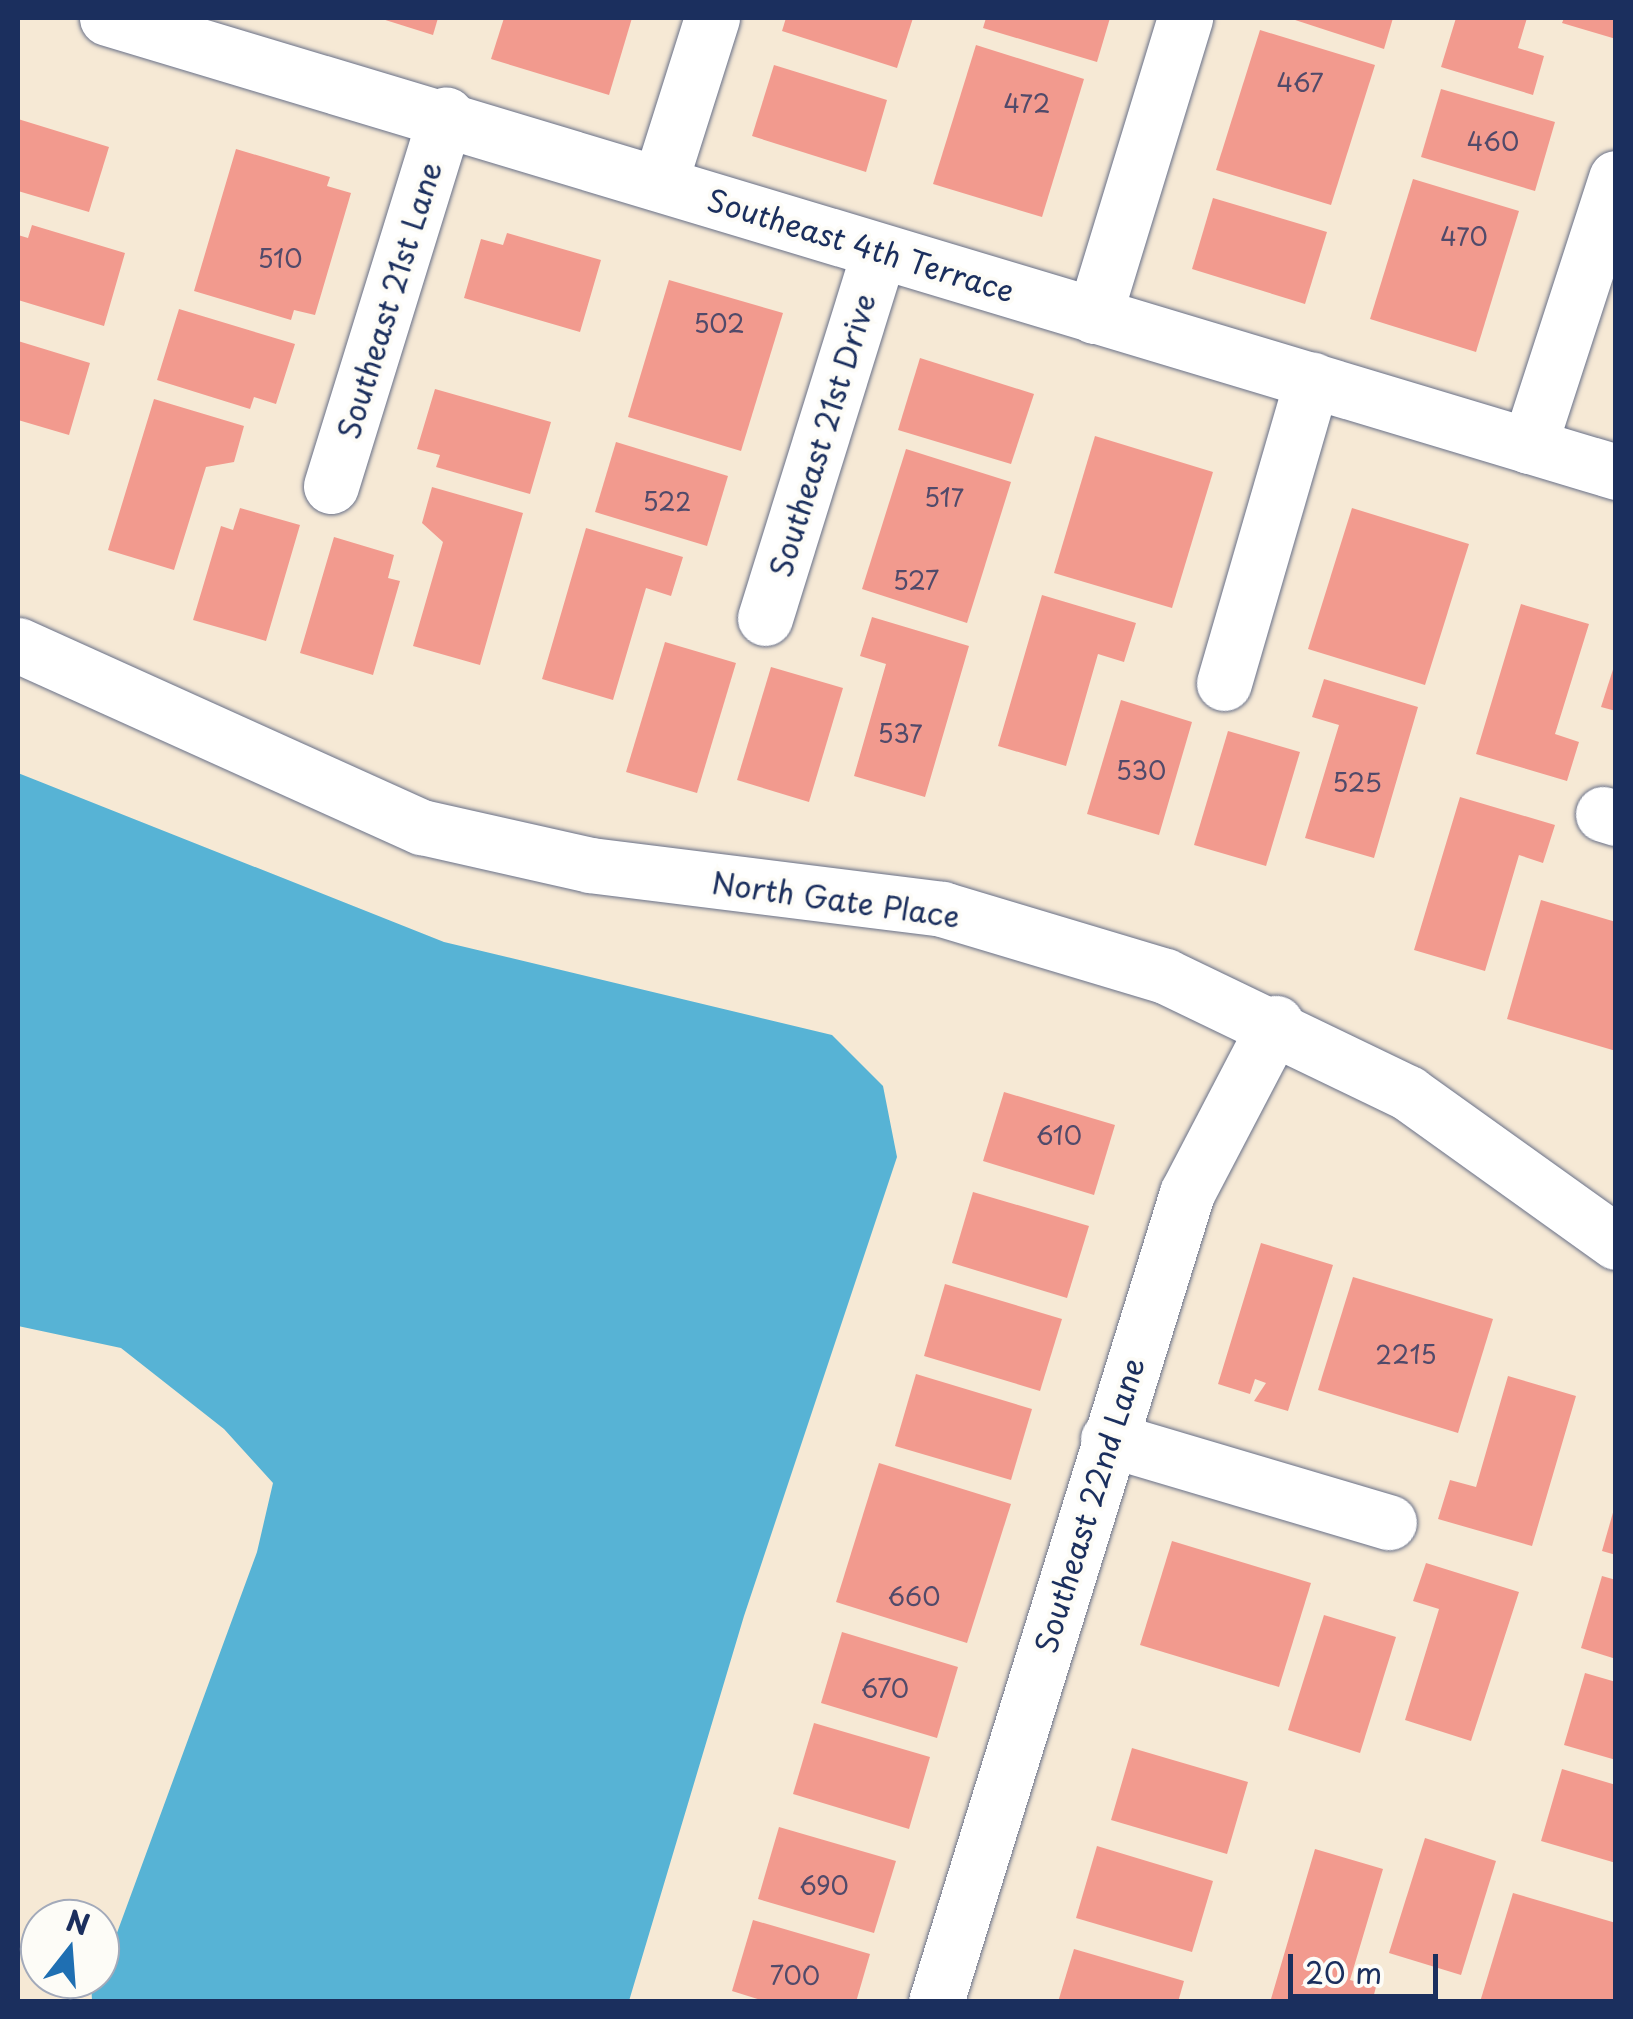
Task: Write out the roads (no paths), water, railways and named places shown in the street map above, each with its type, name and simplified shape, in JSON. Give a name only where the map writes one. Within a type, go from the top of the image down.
[{"type":"street","name":"Southeast 4th Terrace","points":[[108,18],[230,35],[446,114],[660,182],[1616,472]]},
{"type":"street","points":[[660,182],[712,18]]},
{"type":"street","points":[[1094,316],[1185,18]]},
{"type":"street","name":"Southeast 21st Lane","points":[[331,486],[446,114]]},
{"type":"street","points":[[1529,446],[1616,178]]},
{"type":"street","name":"Southeast 21st Drive","points":[[765,618],[879,251]]},
{"type":"street","points":[[1224,683],[1312,380]]},
{"type":"street","name":"North Gate Place","points":[[18,645],[422,827],[590,866],[942,909],[1118,959],[1276,1023],[1486,1143],[1616,1242]]},
{"type":"street","name":"Southeast 22nd Lane","points":[[936,2002],[1187,1193],[1276,1023]]},
{"type":"street","points":[[1108,1439],[1389,1522]]},
{"type":"water","points":[[18,773],[444,942],[832,1035],[883,1086],[897,1157],[744,1616],[629,2001],[92,2001],[120,1999],[120,1925],[257,1552],[273,1483],[224,1429],[121,1348],[18,1326]]}]
